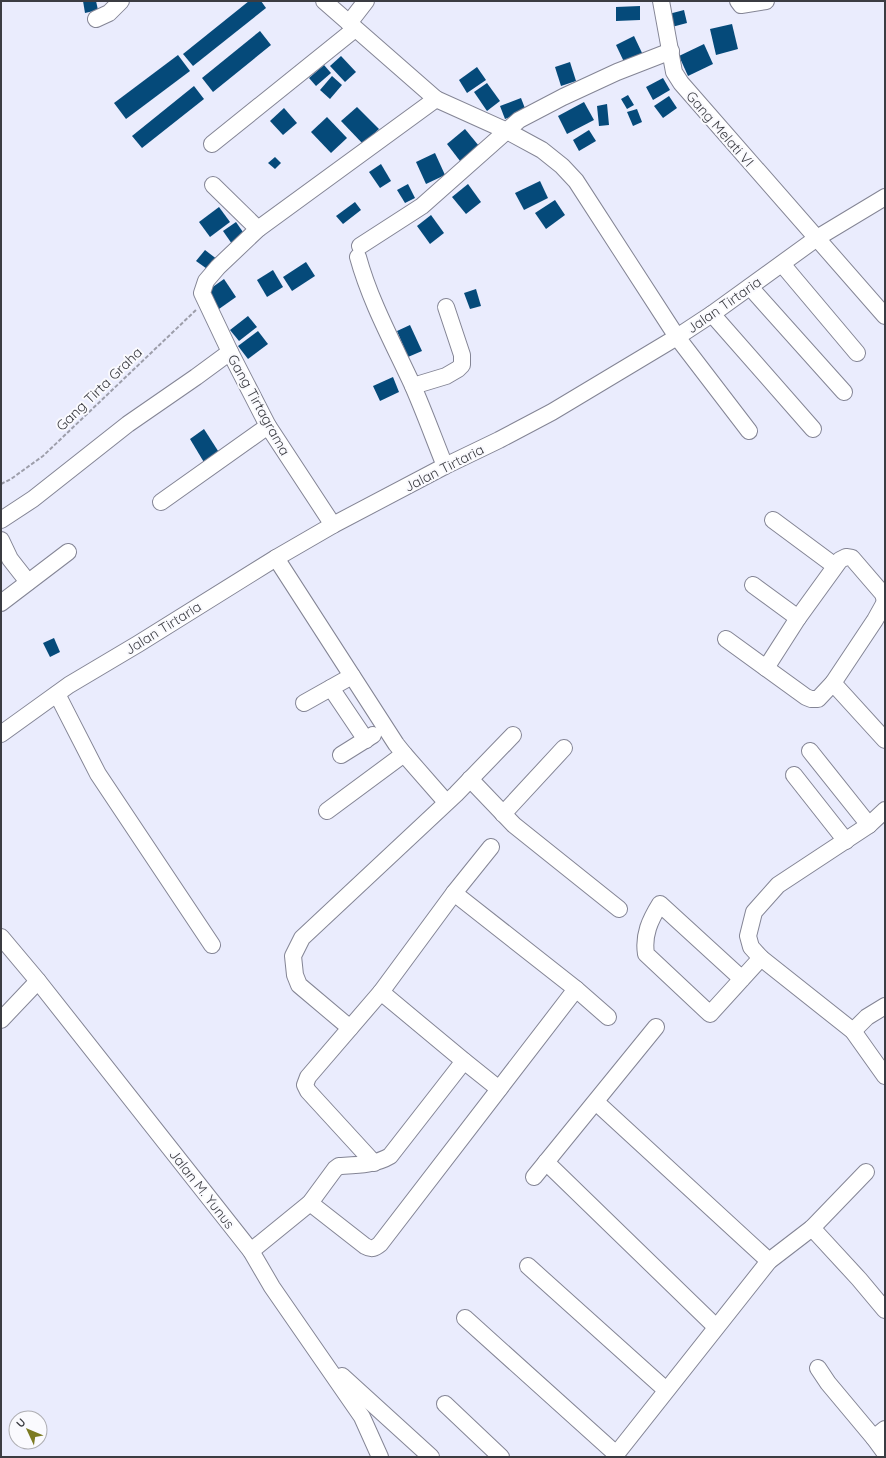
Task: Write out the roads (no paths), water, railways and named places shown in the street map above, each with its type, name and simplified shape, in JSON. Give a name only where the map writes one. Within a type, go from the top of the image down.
[{"type":"street","points":[[96,19],[110,13],[121,1]]},
{"type":"street","points":[[324,1],[436,99],[507,131],[542,150],[562,166],[576,181],[677,337],[749,431]]},
{"type":"street","points":[[212,144],[352,26],[366,1]]},
{"type":"street","name":"Gang Melati VI","points":[[661,1],[674,72],[681,83],[885,316]]},
{"type":"street","points":[[738,1],[741,5],[766,1]]},
{"type":"street","points":[[445,466],[413,386],[383,322],[363,272],[359,252],[422,206],[519,120],[563,97],[617,72],[671,51]]},
{"type":"street","points":[[214,185],[258,229],[436,99]]},
{"type":"street","name":"Jalan Tirtaria","points":[[1,734],[69,685],[276,558],[333,525],[552,412],[677,337],[712,314],[817,238],[885,197]]},
{"type":"street","name":"Gang Tirtagrama","points":[[258,229],[218,267],[206,281],[202,293],[268,426],[333,525]]},
{"type":"street","points":[[782,264],[857,353]]},
{"type":"street","points":[[750,287],[844,392]]},
{"type":"street","points":[[413,386],[446,376],[462,365],[462,355],[446,307]]},
{"type":"street","points":[[712,314],[813,429]]},
{"type":"street","points":[[1,520],[32,499],[128,424],[230,352]]},
{"type":"street","points":[[161,502],[268,426]]},
{"type":"street","points":[[773,520],[835,566]]},
{"type":"street","points":[[1,540],[10,559],[28,582]]},
{"type":"street","points":[[1,603],[68,552]]},
{"type":"street","points":[[726,639],[766,668],[806,697],[811,699],[818,698],[833,683],[875,620],[885,601],[883,594],[852,558],[846,557],[840,560],[835,566],[798,618],[766,668]]},
{"type":"street","points":[[276,558],[385,728],[404,754],[446,802]]},
{"type":"street","points":[[753,585],[798,618]]},
{"type":"street","points":[[304,703],[352,676]]},
{"type":"street","points":[[833,683],[885,740]]},
{"type":"street","points":[[330,688],[366,740]]},
{"type":"street","points":[[57,694],[98,774],[212,945]]},
{"type":"street","points":[[341,755],[385,728]]},
{"type":"street","points":[[350,1028],[299,985],[295,975],[293,956],[302,938],[470,779],[513,735]]},
{"type":"street","points":[[503,814],[564,748]]},
{"type":"street","points":[[810,751],[869,825]]},
{"type":"street","points":[[327,811],[404,754]]},
{"type":"street","points":[[794,775],[846,841]]},
{"type":"street","points":[[470,779],[514,825],[619,909]]},
{"type":"street","points":[[885,810],[869,825],[778,885],[754,912],[748,936],[751,947],[761,958],[852,1031],[885,1076]]},
{"type":"street","points":[[374,1163],[308,1092],[305,1084],[308,1077],[381,992],[454,893],[491,847]]},
{"type":"street","points":[[454,893],[576,989],[608,1017]]},
{"type":"street","points":[[742,979],[660,904],[650,922],[645,939],[646,954],[710,1014],[742,979],[761,958]]},
{"type":"street","name":"Jalan M. Yunus","points":[[1,937],[38,981],[251,1252],[272,1287],[362,1416],[380,1457]]},
{"type":"street","points":[[1,1020],[38,981]]},
{"type":"street","points":[[310,1203],[370,1249],[375,1248],[380,1244],[576,989]]},
{"type":"street","points":[[381,992],[499,1089]]},
{"type":"street","points":[[852,1031],[867,1017],[885,1006]]},
{"type":"street","points":[[534,1177],[656,1027]]},
{"type":"street","points":[[251,1252],[310,1203],[331,1173],[339,1166],[374,1163],[390,1156],[464,1061]]},
{"type":"street","points":[[596,1102],[769,1261]]},
{"type":"street","points":[[546,1162],[716,1327]]},
{"type":"street","points":[[465,1318],[615,1456],[769,1261],[812,1228],[866,1172]]},
{"type":"street","points":[[812,1228],[885,1310]]},
{"type":"street","points":[[528,1266],[666,1390]]},
{"type":"street","points":[[322,1357],[431,1457]]},
{"type":"street","points":[[818,1368],[828,1384],[880,1433],[885,1453]]},
{"type":"street","points":[[445,1404],[501,1457]]}]
